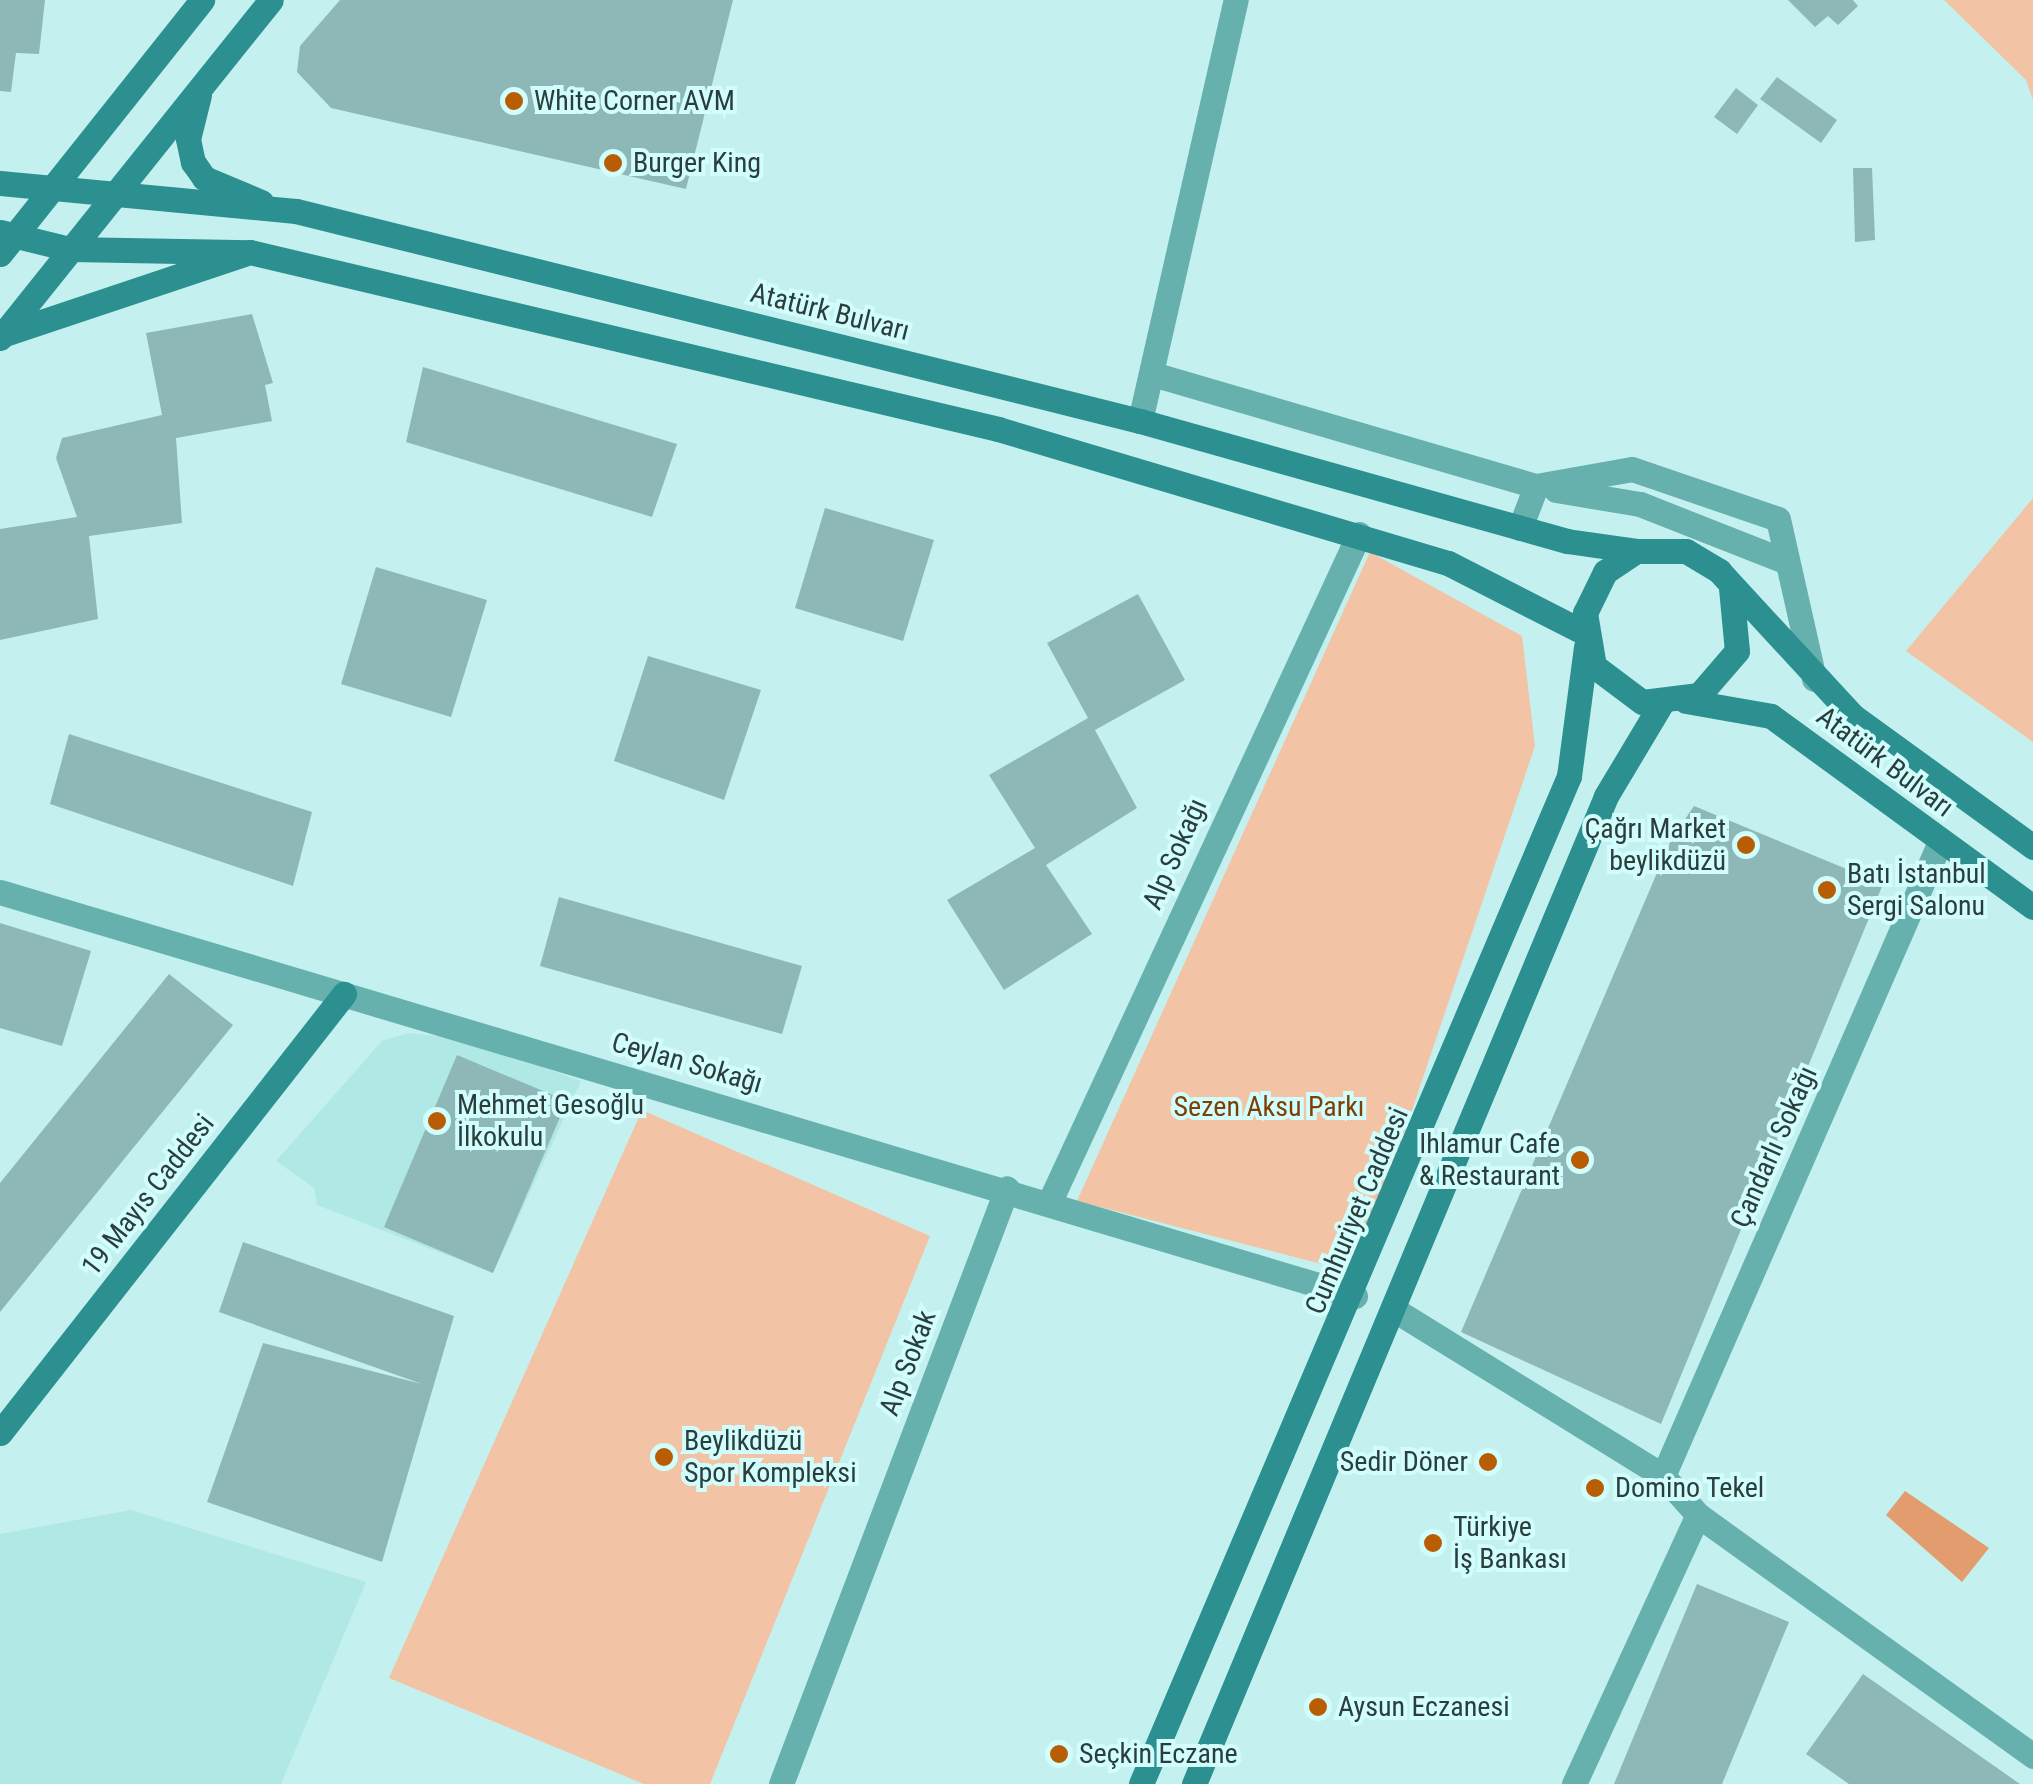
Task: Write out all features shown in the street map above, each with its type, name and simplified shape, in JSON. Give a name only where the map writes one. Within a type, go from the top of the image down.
[{"type":"main road","points":[[4,240],[50,194],[202,0]]},
{"type":"main road","points":[[1,336],[116,198],[271,0]]},
{"type":"main road","points":[[219,64],[190,120],[194,162],[204,178],[279,209]]},
{"type":"main road","name":"Atatürk Bulvarı","points":[[0,184],[50,194],[279,209],[1140,421],[1520,528],[1636,551]]},
{"type":"main road","points":[[4,240],[70,249],[250,252],[962,420],[1359,534],[1515,590],[1585,640],[1607,682],[1674,702]]},
{"type":"main road","points":[[1,336],[250,252]]},
{"type":"main road","points":[[1585,640],[1591,592],[1636,551],[1686,551],[1732,588],[1814,680],[2033,847]]},
{"type":"main road","points":[[1194,1784],[1606,796],[1674,702],[1722,677],[1737,651],[1732,588]]},
{"type":"main road","name":"Cumhuriyet Caddesi","points":[[1141,1784],[1356,1296],[1569,776],[1585,640]]},
{"type":"main road","name":"Atatürk Bulvarı","points":[[1674,702],[1771,716],[2033,907]]},
{"type":"main road","name":"19 Mayıs Caddesi","points":[[0,1432],[344,994]]},
{"type":"main road","points":[[1356,1296],[1393,1309]]},
{"type":"street","points":[[1140,421],[1156,376],[1236,0]]},
{"type":"street","points":[[1156,376],[1536,486],[1632,469],[1778,519],[1814,680]]},
{"type":"street","points":[[1520,528],[1536,486]]},
{"type":"street","name":"Alp Sokağı","points":[[1050,1201],[1359,534]]},
{"type":"street","name":"Çandarlı Sokağı","points":[[1663,1476],[1940,842]]},
{"type":"street","name":"Ceylan Sokağı","points":[[0,892],[1050,1201],[1356,1296]]},
{"type":"street","name":"Alp Sokak","points":[[781,1784],[1006,1188]]},
{"type":"street","points":[[1393,1309],[1663,1476],[1698,1515],[2033,1756]]},
{"type":"street","points":[[1574,1784],[1698,1515]]},
{"type":"shaded area","name":"Mehmet Gesoğlu İlkokulu","points":[[409,1033],[465,1039],[581,1081],[493,1273],[317,1205],[314,1188],[276,1161],[382,1041]]},
{"type":"shaded area","points":[[1905,1491],[1989,1548],[1962,1582],[1886,1515]]},
{"type":"shaded area","points":[[131,1510],[366,1582],[281,1784],[0,1784],[0,1534]]},
{"type":"green space","points":[[1944,0],[2033,0],[2033,100],[2026,80]]},
{"type":"green space","points":[[2033,498],[2033,742],[1906,651]]},
{"type":"green space","name":"Sezen Aksu Parkı","points":[[1370,552],[1522,636],[1535,746],[1357,1273],[1077,1201]]},
{"type":"green space","name":"Beylikdüzü Spor Kompleksi","points":[[642,1110],[930,1236],[710,1784],[644,1784],[389,1678]]},
{"type":"building","points":[[0,0],[45,0],[39,54],[16,53],[11,92],[0,91]]},
{"type":"building","name":"White Corner AVM","points":[[340,0],[733,0],[686,189],[331,108],[297,72],[300,46]]},
{"type":"building","points":[[1788,0],[1853,0],[1858,6],[1838,25],[1828,16],[1815,27]]},
{"type":"building","points":[[1777,77],[1837,120],[1821,143],[1760,99]]},
{"type":"building","points":[[1736,88],[1758,105],[1737,134],[1714,117]]},
{"type":"building","points":[[1853,168],[1872,168],[1875,240],[1855,242]]},
{"type":"building","points":[[252,314],[273,383],[265,385],[272,421],[176,438],[182,523],[89,536],[98,619],[0,640],[0,529],[77,517],[56,458],[62,438],[162,415],[146,333]]},
{"type":"building","points":[[423,367],[677,444],[652,517],[406,442]]},
{"type":"building","points":[[825,508],[934,540],[903,641],[795,608]]},
{"type":"building","points":[[376,567],[487,600],[451,717],[341,684]]},
{"type":"building","points":[[1138,594],[1185,680],[1095,730],[1137,808],[1046,865],[1092,934],[1004,990],[947,900],[1035,848],[989,775],[1088,718],[1047,643]]},
{"type":"building","points":[[648,656],[761,690],[724,800],[614,761]]},
{"type":"building","points":[[69,734],[312,812],[293,886],[50,804]]},
{"type":"building","points":[[1694,806],[1883,884],[1661,1424],[1461,1332],[1671,840]]},
{"type":"building","points":[[559,897],[802,966],[782,1034],[540,966]]},
{"type":"building","points":[[0,923],[91,951],[62,1046],[0,1028]]},
{"type":"building","points":[[169,974],[233,1025],[0,1312],[0,1183]]},
{"type":"building","points":[[457,1055],[567,1101],[493,1273],[384,1227]]},
{"type":"building","points":[[243,1242],[454,1316],[382,1562],[207,1502],[263,1343],[422,1384],[219,1312]]},
{"type":"building","points":[[1697,1584],[1789,1622],[1722,1784],[1614,1784]]},
{"type":"building","points":[[1863,1674],[2020,1784],[1849,1784],[1806,1754]]},
{"type":"place","name":"White Corner AVM","points":[[514,101]]},
{"type":"place","name":"Burger King","points":[[613,163]]},
{"type":"place","name":"Çağrı Market beylikdüzü","points":[[1746,845]]},
{"type":"place","name":"Batı İstanbul Sergi Salonu","points":[[1827,890]]},
{"type":"place","name":"Mehmet Gesoğlu İlkokulu","points":[[437,1121]]},
{"type":"place","name":"Ihlamur Cafe & Restaurant","points":[[1580,1160]]},
{"type":"place","name":"Beylikdüzü Spor Kompleksi","points":[[664,1457]]},
{"type":"place","name":"Sedir Döner","points":[[1488,1462]]},
{"type":"place","name":"Domino Tekel","points":[[1595,1488]]},
{"type":"place","name":"Türkiye İş Bankası","points":[[1433,1543]]},
{"type":"place","name":"Aysun Eczanesi","points":[[1318,1707]]},
{"type":"place","name":"Seçkin Eczane","points":[[1059,1754]]}]
